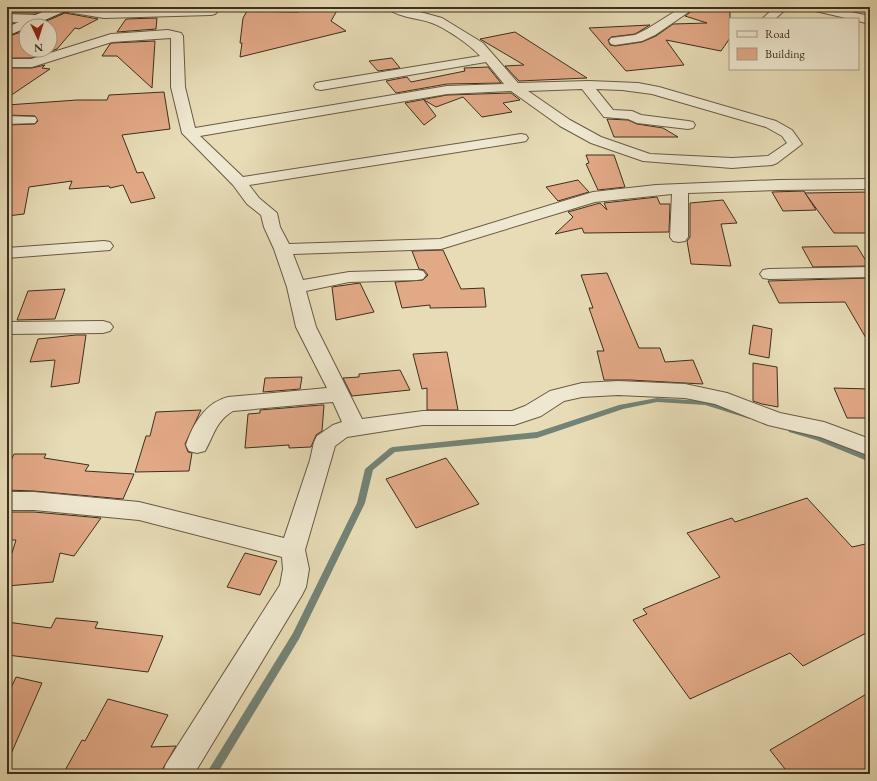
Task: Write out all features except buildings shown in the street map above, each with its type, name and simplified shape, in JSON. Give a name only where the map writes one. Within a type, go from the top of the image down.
[{"type":"main road","points":[[38,18],[62,8]]},
{"type":"main road","points":[[7,32],[18,27]]},
{"type":"street","points":[[190,133],[447,90],[515,88],[587,86],[624,86],[654,90],[771,124],[787,133],[795,144],[772,160],[732,163],[648,158],[596,140],[565,123],[515,88],[479,46],[438,21],[407,13],[392,7]]},
{"type":"street","points":[[615,41],[638,38],[652,32],[690,7]]},
{"type":"street","points":[[769,18],[782,7]]},
{"type":"street","points":[[62,8],[104,14],[210,12]]},
{"type":"street","points":[[817,8],[870,20]]},
{"type":"street","points":[[7,18],[18,18]]},
{"type":"street","points":[[7,63],[32,63],[111,38],[168,34],[177,36],[178,87],[190,133],[239,182],[253,201],[269,213],[272,227],[283,249],[296,287],[306,328],[340,394],[355,428]]},
{"type":"street","points":[[321,86],[489,58]]},
{"type":"street","points":[[587,86],[609,114],[632,115],[637,119],[688,125]]},
{"type":"street","points":[[7,120],[30,120]]},
{"type":"street","points":[[239,182],[521,138]]},
{"type":"street","points":[[283,249],[442,244],[593,197],[656,190],[870,184]]},
{"type":"street","points":[[678,237],[680,190]]},
{"type":"street","points":[[7,253],[104,246]]},
{"type":"street","points":[[769,274],[870,272]]},
{"type":"street","points":[[296,287],[349,277],[417,275]]},
{"type":"street","points":[[7,328],[103,327]]},
{"type":"street","points":[[177,774],[293,587],[296,569],[293,550],[321,460],[325,442],[341,430],[423,418],[514,418],[533,411],[557,396],[582,390],[650,388],[685,391],[720,398],[776,420],[824,430],[870,448]]},
{"type":"street","points":[[197,444],[201,430],[220,408],[228,404],[340,394]]},
{"type":"street","points":[[7,501],[34,501],[139,510],[293,550]]},
{"type":"waterway","points":[[211,774],[296,636],[361,503],[369,469],[393,450],[537,435],[622,407],[657,400],[705,403],[750,417]]},
{"type":"waterway","points":[[792,430],[819,438],[870,459]]}]
